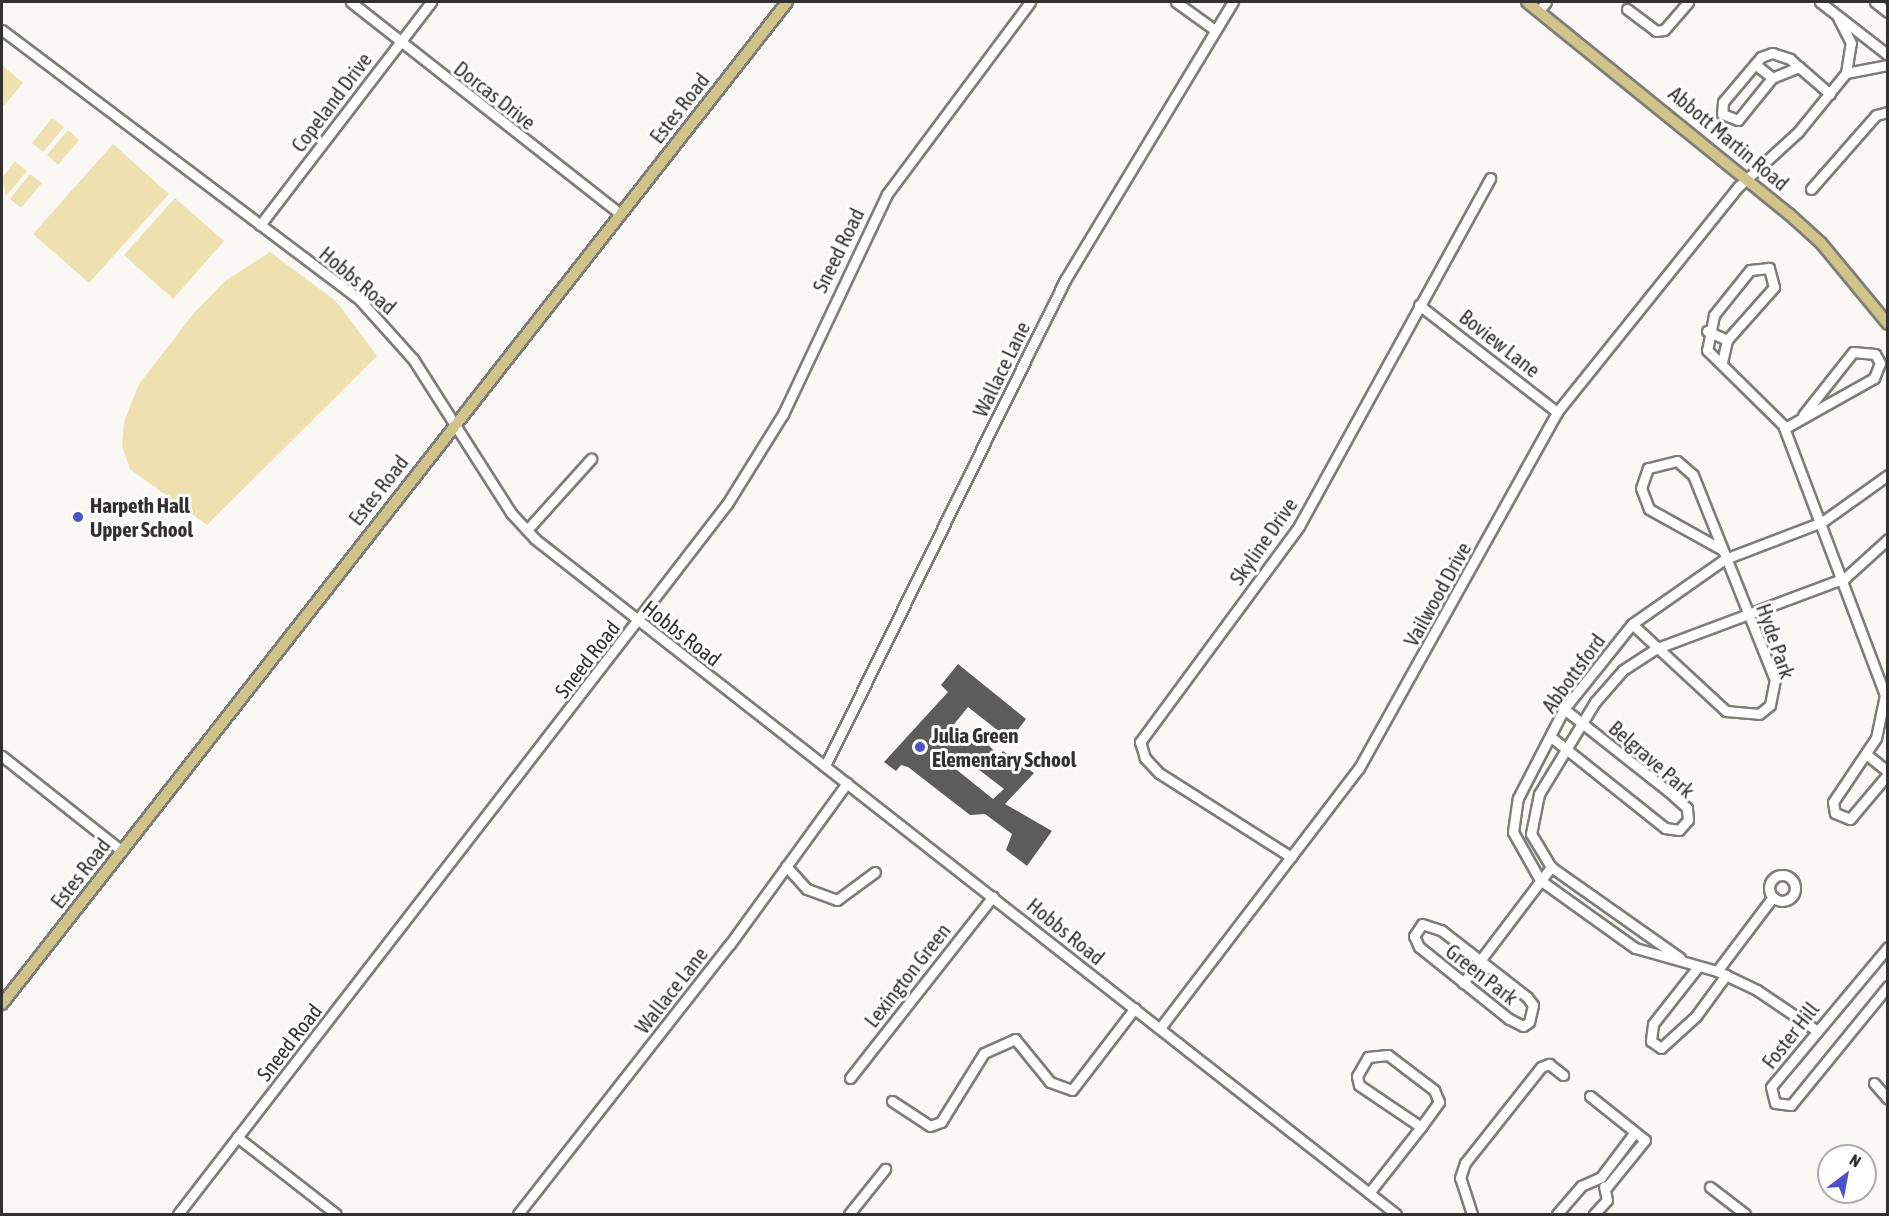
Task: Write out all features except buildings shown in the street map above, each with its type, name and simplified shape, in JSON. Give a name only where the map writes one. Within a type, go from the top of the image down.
[{"type":"main road","name":"Estes Road","points":[[2,1004],[787,2]]},
{"type":"main road","name":"Abbott Martin Road","points":[[1527,2],[1542,6],[1821,243],[1887,324]]},
{"type":"street","name":"Dorcas Drive","points":[[351,2],[398,42],[620,214]]},
{"type":"street","name":"Copeland Drive","points":[[260,225],[398,42],[431,2]]},
{"type":"street","name":"Sneed Road","points":[[178,1215],[638,623],[767,444],[865,232],[910,156],[1030,2]]},
{"type":"street","points":[[1176,2],[1215,30]]},
{"type":"street","name":"Wallace Lane","points":[[825,766],[1065,280],[1233,2]]},
{"type":"street","points":[[1627,9],[1656,31],[1664,30],[1688,2]]},
{"type":"street","points":[[1820,2],[1887,55]]},
{"type":"street","points":[[1875,2],[1887,12]]},
{"type":"street","points":[[1838,17],[1851,43],[1846,73],[1887,65]]},
{"type":"street","name":"Hobbs Road","points":[[2,30],[260,225],[388,327],[456,423],[527,530],[638,623],[993,896],[1396,1215]]},
{"type":"street","points":[[1799,67],[1772,78],[1738,120],[1725,117],[1721,106],[1755,64],[1778,53],[1799,67],[1830,94]]},
{"type":"street","points":[[1755,64],[1772,78]]},
{"type":"street","name":"Vailwood Drive","points":[[1160,1028],[1359,768],[1557,412],[1747,180],[1830,94],[1846,73]]},
{"type":"street","points":[[1811,189],[1875,115],[1887,112]]},
{"type":"street","name":"Skyline Drive","points":[[1292,857],[1159,773],[1145,758],[1140,742],[1299,526],[1490,178]]},
{"type":"street","points":[[1722,362],[1727,340],[1774,287],[1769,268],[1750,270],[1707,331],[1707,350],[1722,362],[1785,428],[1884,678],[1885,695],[1881,716],[1866,754],[1833,802],[1835,813],[1850,819],[1887,773],[1866,754]]},
{"type":"street","name":"Boview Lane","points":[[1419,305],[1557,412]]},
{"type":"street","points":[[1707,331],[1727,340]]},
{"type":"street","points":[[1785,428],[1874,378],[1880,363],[1875,354],[1853,352],[1803,416]]},
{"type":"street","points":[[527,530],[591,459]]},
{"type":"street","name":"Hyde Park","points":[[1632,624],[1654,649],[1726,711],[1759,714],[1775,698],[1775,680],[1690,470],[1670,460],[1648,468],[1641,488],[1649,509],[1721,549]]},
{"type":"street","name":"Abbottsford","points":[[1816,1030],[1726,975],[1635,948],[1540,880],[1513,832],[1518,798],[1564,709],[1632,624],[1725,559],[1822,522],[1887,476]]},
{"type":"street","name":"Abbottsford","points":[[1697,968],[1657,945],[1551,867],[1531,834],[1533,806],[1565,747],[1623,670],[1654,649],[1845,578],[1887,539]]},
{"type":"street","name":"Belgrave Park","points":[[1551,737],[1665,828],[1679,830],[1688,820],[1687,808],[1674,796],[1564,709]]},
{"type":"street","points":[[2,756],[122,851]]},
{"type":"street","name":"Wallace Lane","points":[[518,1215],[847,783]]},
{"type":"street","points":[[786,866],[807,889],[837,900],[875,872]]},
{"type":"street","points":[[1463,983],[1551,867]]},
{"type":"street","name":"Lexington Green","points":[[850,1078],[993,896]]},
{"type":"street","points":[[1717,971],[1773,897]]},
{"type":"street","name":"Green Park","points":[[1432,925],[1481,958],[1533,1005],[1529,1022],[1522,1026],[1509,1019],[1419,947],[1418,930],[1432,925]]},
{"type":"street","name":"Foster Hill","points":[[1887,946],[1816,1030],[1772,1087],[1775,1103],[1791,1105],[1887,986]]},
{"type":"street","points":[[1697,968],[1653,1024],[1652,1041],[1661,1048],[1696,1016],[1726,975]]},
{"type":"street","points":[[891,1101],[930,1126],[941,1122],[984,1053],[1015,1039],[1050,1082],[1072,1090],[1135,1008]]},
{"type":"street","points":[[1369,1193],[1421,1127],[1439,1102],[1434,1090],[1388,1055],[1368,1057],[1357,1076],[1359,1085],[1421,1127]]},
{"type":"street","points":[[1472,1215],[1460,1178],[1465,1163],[1541,1067],[1549,1064],[1563,1075]]},
{"type":"street","points":[[1874,1083],[1887,1098]]},
{"type":"street","points":[[1590,1096],[1645,1140],[1606,1188],[1606,1200],[1594,1215]]},
{"type":"street","points":[[1557,1215],[1581,1186],[1595,1179],[1635,1132]]},
{"type":"street","points":[[237,1137],[336,1215]]},
{"type":"street","points":[[849,1215],[885,1169]]},
{"type":"street","points":[[1595,1179],[1606,1188]]},
{"type":"street","points":[[1710,1187],[1745,1215]]},
{"type":"shaded area","points":[[2,65],[23,83],[2,108]]},
{"type":"shaded area","points":[[52,118],[64,127],[43,152],[32,143]]},
{"type":"shaded area","points":[[68,130],[79,140],[58,165],[47,155]]},
{"type":"shaded area","points":[[113,144],[169,194],[89,283],[33,234]]},
{"type":"shaded area","points":[[15,161],[27,171],[6,196],[2,178]]},
{"type":"shaded area","points":[[30,174],[42,183],[21,208],[10,199]]},
{"type":"shaded area","points":[[175,198],[224,241],[173,299],[124,255]]},
{"type":"shaded area","points":[[270,252],[336,301],[377,356],[207,525],[130,469],[122,446],[124,422],[139,384],[194,313],[225,281]]},
{"type":"place","name":"Harpeth Hall Upper School","points":[[78,517]]},
{"type":"place","name":"Julia Green Elementary School","points":[[920,747]]}]
